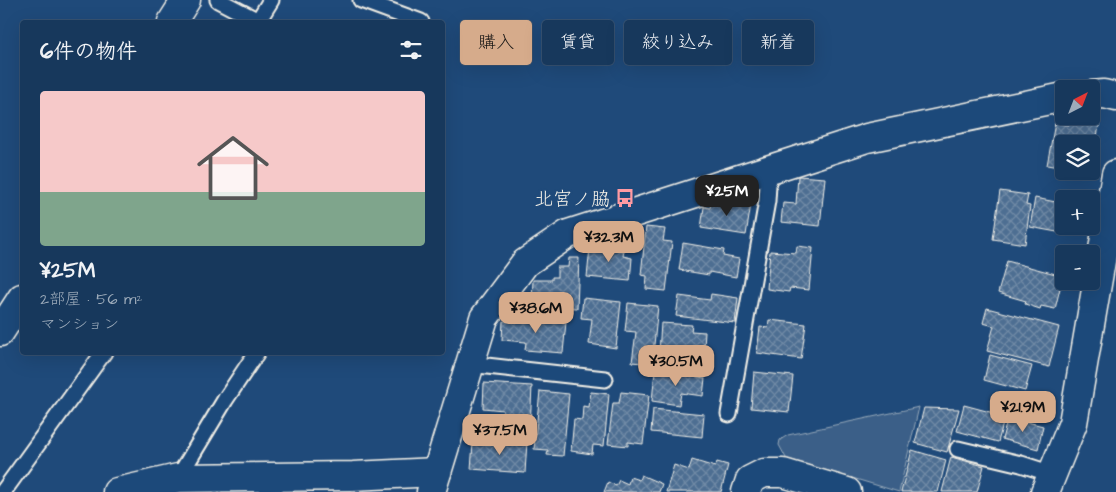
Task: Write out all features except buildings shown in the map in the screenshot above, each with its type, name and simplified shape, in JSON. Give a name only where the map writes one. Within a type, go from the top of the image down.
[{"type":"street","points":[[173,20],[186,0]]},
{"type":"street","points":[[1100,94],[1116,97]]},
{"type":"street","points":[[118,492],[178,478],[354,484],[434,482],[484,318],[525,263],[568,234],[867,138],[1055,99]]},
{"type":"street","points":[[1049,483],[1073,423],[1116,174]]},
{"type":"street","points":[[0,332],[20,301]]},
{"type":"street","points":[[746,492],[750,480],[764,473],[784,473],[847,492]]},
{"type":"lane","points":[[218,0],[256,20]]},
{"type":"lane","points":[[259,20],[271,0]]},
{"type":"lane","points":[[361,0],[416,20]]},
{"type":"lane","points":[[729,414],[766,201],[768,169]]},
{"type":"lane","points":[[3,492],[102,355]]},
{"type":"lane","points":[[178,478],[254,355]]},
{"type":"lane","points":[[469,364],[605,380]]},
{"type":"lane","points":[[958,449],[1021,464],[1049,483]]},
{"type":"shaded area","points":[[919,407],[899,492],[786,458],[779,445],[780,440],[788,435]]},
{"type":"place","name":"北宮ノ脇","points":[[625,198]]}]
